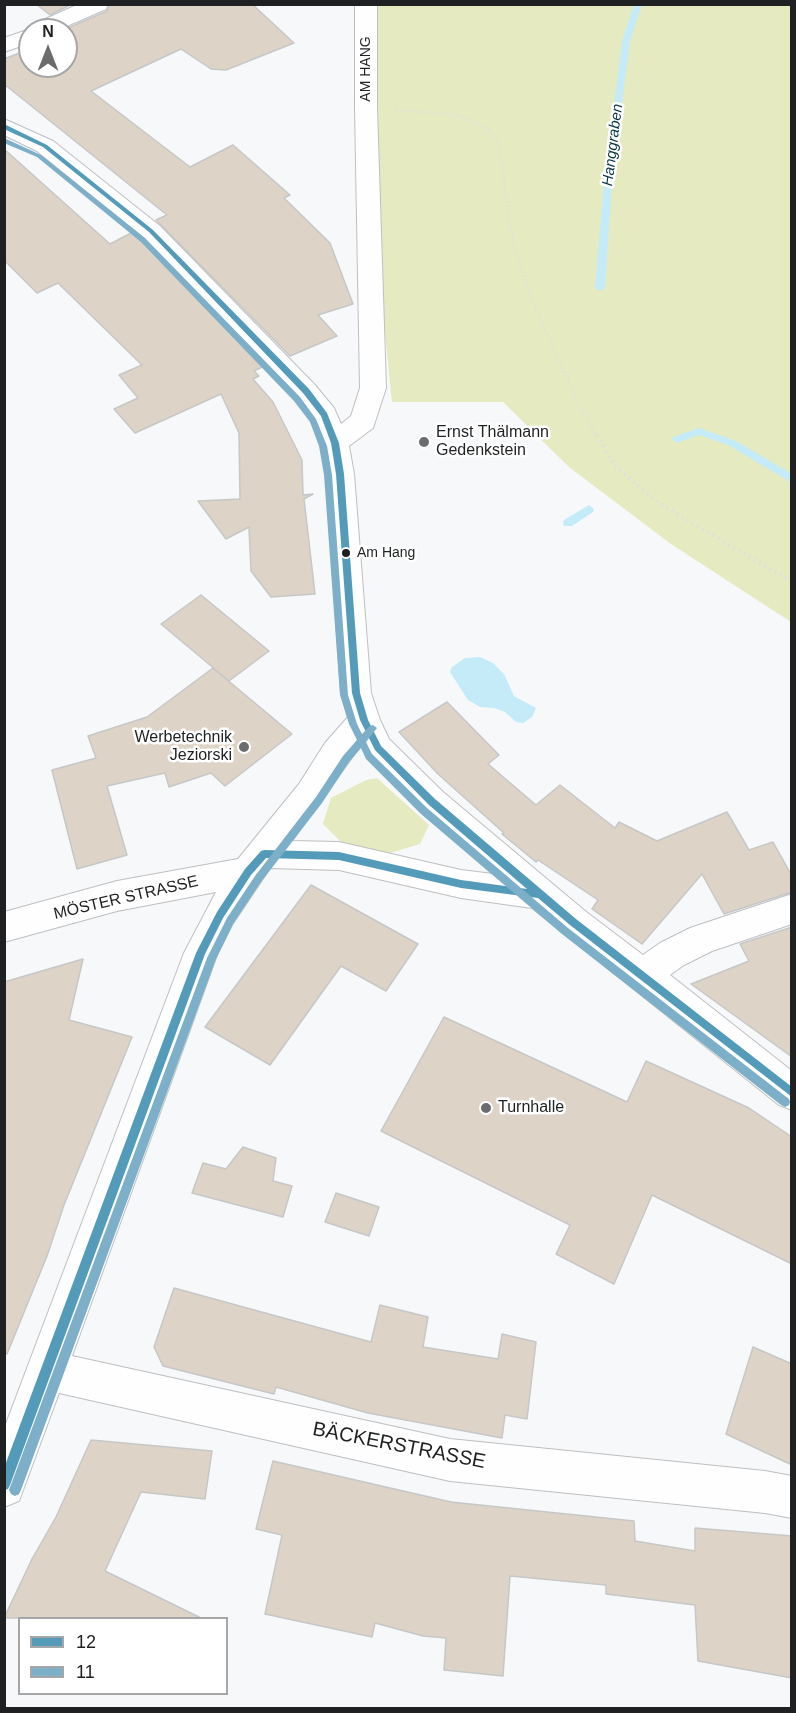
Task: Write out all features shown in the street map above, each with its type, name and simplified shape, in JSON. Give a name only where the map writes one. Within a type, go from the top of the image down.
[{"type":"street","points":[[67,18],[98,4]]},
{"type":"street","name":"AM HANG","points":[[335,443],[363,421],[373,388],[366,108],[366,4]]},
{"type":"street","points":[[4,46],[18,40]]},
{"type":"street","points":[[4,126],[45,146],[151,231],[306,390],[324,415],[335,443],[345,519],[354,681],[364,720],[378,748],[432,802],[539,894],[792,1094]]},
{"type":"street","points":[[4,1486],[201,953],[220,915],[256,863],[310,793],[336,752],[364,720]]},
{"type":"street","name":"MÖSTER STRASSE","points":[[4,927],[256,863],[339,856],[461,884],[539,894]]},
{"type":"street","points":[[643,975],[672,954],[702,939],[792,909]]},
{"type":"street","name":"BÄCKERSTRASSE","points":[[47,1370],[450,1460],[765,1492],[792,1497]]},
{"type":"path","points":[[366,108],[455,115],[476,122],[489,130],[499,144],[509,219],[517,254],[533,302],[581,409],[615,466],[659,502],[792,582]]},
{"type":"green space","points":[[377,5],[791,5],[791,622],[671,544],[569,467],[503,402],[392,402],[367,159]]},
{"type":"green space","points":[[377,778],[429,825],[420,844],[390,853],[343,844],[323,824],[331,798],[366,780]]},
{"type":"water","points":[[480,657],[493,663],[504,674],[514,696],[536,708],[532,717],[523,723],[516,722],[505,712],[480,707],[468,700],[450,672],[452,667],[465,658]]},
{"type":"building","points":[[36,4],[72,4],[50,15]]},
{"type":"building","points":[[110,4],[252,4],[294,43],[226,70],[211,69],[181,49],[91,91],[190,167],[233,145],[290,195],[284,198],[330,243],[353,304],[318,315],[337,336],[290,356],[156,220],[167,215],[4,84],[4,59],[18,54],[18,78],[78,78],[78,24],[107,11]]},
{"type":"building","points":[[4,149],[110,244],[133,232],[264,366],[254,371],[259,376],[253,379],[273,402],[302,460],[303,495],[313,494],[304,499],[315,594],[271,597],[251,571],[249,527],[226,539],[198,501],[240,499],[239,433],[221,394],[135,433],[114,409],[138,398],[119,375],[142,365],[58,283],[37,293],[4,260]]},
{"type":"building","points":[[201,595],[269,651],[229,681],[161,624]]},
{"type":"building","points":[[213,668],[292,734],[225,786],[211,773],[169,787],[165,773],[107,786],[127,855],[77,869],[52,770],[96,758],[88,736],[147,717]]},
{"type":"building","points":[[447,702],[499,755],[488,764],[536,805],[560,785],[615,828],[619,822],[657,841],[727,812],[749,850],[773,842],[792,876],[792,892],[724,914],[702,874],[642,944],[592,909],[598,900],[538,860],[536,862],[502,834],[504,833],[438,774],[399,732]]},
{"type":"building","points":[[311,885],[418,944],[386,991],[341,966],[270,1065],[205,1027]]},
{"type":"building","points":[[792,927],[792,1057],[691,984],[749,961],[740,944]]},
{"type":"building","points":[[83,959],[69,1020],[132,1037],[64,1205],[47,1256],[7,1354],[4,1354],[4,982]]},
{"type":"building","points":[[444,1017],[627,1102],[646,1061],[749,1108],[792,1137],[792,1264],[652,1195],[614,1284],[556,1254],[570,1225],[381,1131]]},
{"type":"building","points":[[243,1147],[276,1158],[273,1181],[292,1186],[283,1217],[192,1193],[203,1163],[226,1169]]},
{"type":"building","points":[[336,1193],[379,1207],[369,1236],[325,1222]]},
{"type":"building","points":[[174,1288],[371,1342],[380,1305],[428,1317],[423,1347],[498,1359],[502,1334],[536,1342],[527,1419],[505,1415],[502,1438],[368,1413],[276,1387],[274,1394],[163,1366],[154,1347]]},
{"type":"building","points":[[753,1347],[792,1364],[792,1465],[726,1434]]},
{"type":"building","points":[[91,1440],[212,1451],[205,1499],[141,1492],[105,1571],[199,1617],[4,1618],[32,1559],[56,1517]]},
{"type":"building","points":[[273,1461],[451,1502],[634,1521],[635,1541],[695,1551],[695,1528],[792,1536],[792,1678],[698,1661],[695,1605],[606,1594],[606,1585],[510,1576],[503,1676],[444,1670],[446,1638],[423,1636],[375,1623],[372,1637],[265,1614],[282,1535],[256,1529]]},
{"type":"waterway","name":"Hanggraben","points":[[600,288],[608,182],[626,41],[638,4]]},
{"type":"waterway","points":[[677,439],[699,431],[732,443],[792,479]]},
{"type":"waterway","points":[[568,523],[589,509]]},
{"type":"transit line","name":"12","points":[[4,126],[45,146],[151,231],[306,391],[324,415],[335,443],[340,474],[356,693],[364,720],[378,748],[432,802],[573,922],[792,1093]]},
{"type":"transit line","name":"11","points":[[4,140],[39,156],[143,240],[297,399],[313,421],[323,446],[328,475],[344,695],[353,724],[369,756],[424,811],[565,931],[785,1102]]},
{"type":"transit line","name":"11","points":[[15,1490],[212,958],[230,921],[258,879],[319,800],[346,759],[373,728]]},
{"type":"transit line","name":"12","points":[[4,1485],[201,953],[220,915],[248,872],[264,854],[339,856],[461,884],[539,894]]},
{"type":"place","name":"Ernst Thälmann Gedenkstein","points":[[424,442]]},
{"type":"place","name":"Am Hang","points":[[346,553]]},
{"type":"place","name":"Werbetechnik Jeziorski","points":[[244,747]]},
{"type":"place","name":"Turnhalle","points":[[486,1108]]}]
